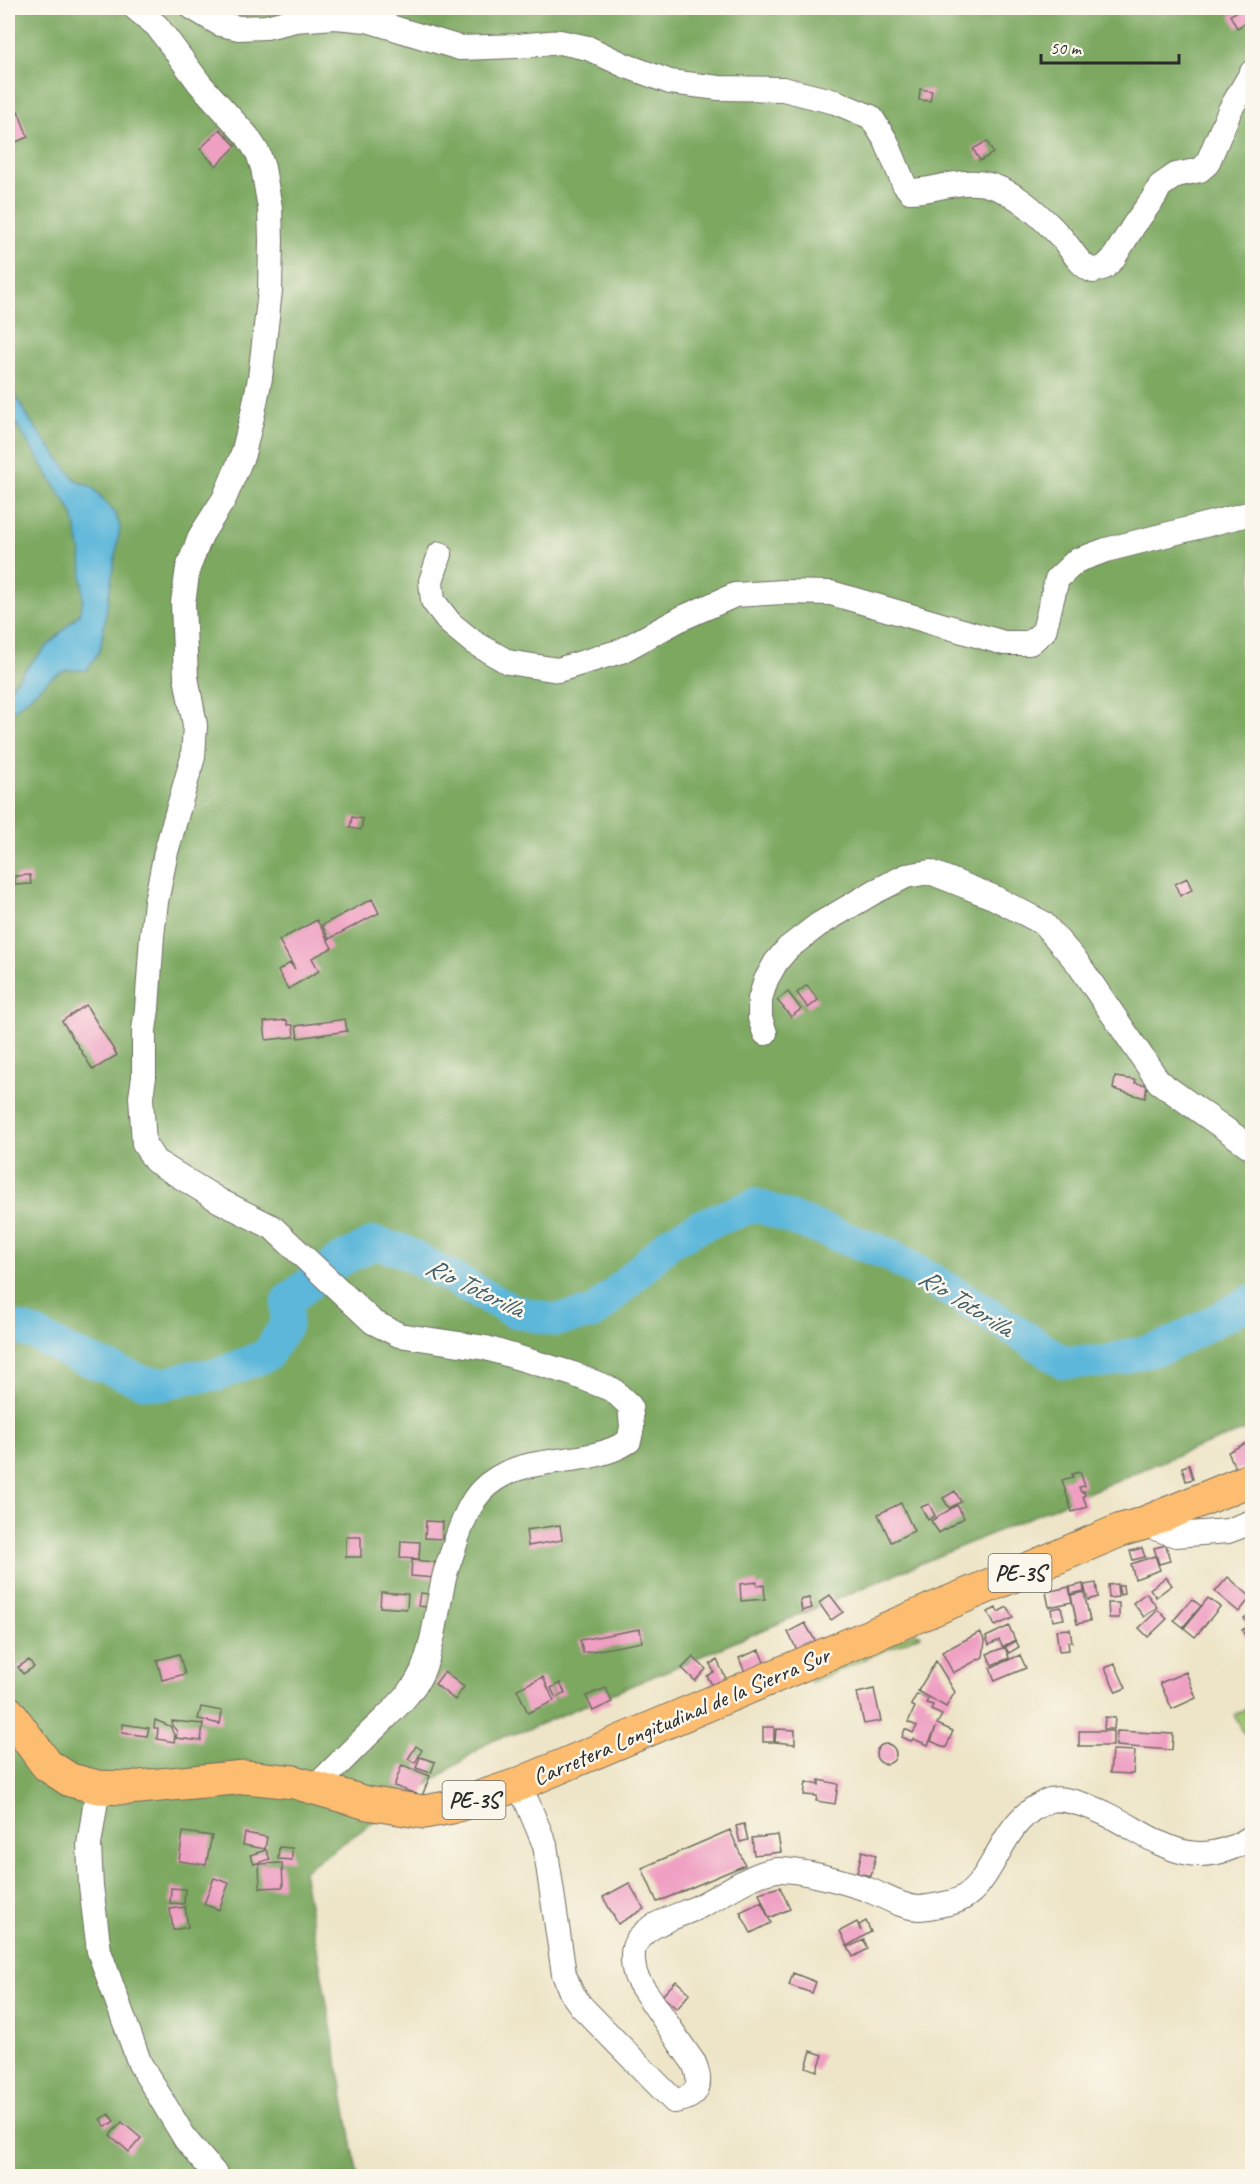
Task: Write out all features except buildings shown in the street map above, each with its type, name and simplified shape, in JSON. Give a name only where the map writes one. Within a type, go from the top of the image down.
[{"type":"highway","name":"Carretera Longitudinal de la Sierra Sur","points":[[8,1712],[47,1765],[70,1780],[98,1787],[129,1788],[245,1777],[294,1782],[367,1803],[424,1812],[452,1807],[517,1785],[1121,1530],[1142,1524],[1252,1479]]},
{"type":"street","points":[[135,8],[157,26],[200,84],[247,136],[258,153],[270,208],[271,240],[270,291],[260,378],[253,413],[243,454],[224,499],[201,535],[188,568],[183,603],[186,677],[195,725],[193,757],[166,852],[156,902],[144,1030],[142,1134],[148,1153],[155,1161],[220,1201],[272,1227],[373,1322],[399,1335],[486,1347],[596,1381],[621,1395],[630,1406],[632,1427],[628,1442],[615,1450],[591,1457],[524,1466],[496,1478],[480,1492],[466,1513],[446,1573],[428,1657],[421,1675],[403,1701],[314,1788]]},
{"type":"street","points":[[193,8],[220,24],[239,28],[266,27],[295,20],[335,17],[368,20],[460,48],[560,42],[588,48],[624,65],[670,82],[719,88],[783,89],[836,102],[871,117],[886,141],[904,184],[910,191],[922,191],[966,182],[985,184],[997,189],[1021,200],[1036,212],[1065,241],[1081,264],[1093,271],[1105,267],[1113,259],[1160,186],[1176,175],[1200,170],[1207,164],[1230,110],[1252,72]]},
{"type":"street","points":[[440,554],[431,581],[433,601],[450,623],[473,642],[508,662],[558,670],[621,651],[682,618],[735,595],[783,592],[831,593],[1004,643],[1030,643],[1044,631],[1057,579],[1076,561],[1106,550],[1252,513]]},
{"type":"street","points":[[765,1033],[760,1018],[760,999],[766,980],[776,962],[788,948],[818,925],[874,892],[906,876],[930,872],[993,897],[1043,923],[1077,962],[1159,1082],[1252,1148]]},
{"type":"street","points":[[1142,1524],[1176,1535],[1228,1531],[1252,1522]]},
{"type":"street","points":[[517,1785],[527,1802],[545,1845],[564,1974],[571,1992],[581,2006],[674,2101],[685,2100],[694,2093],[698,2085],[697,2071],[694,2063],[637,1979],[633,1955],[636,1941],[663,1922],[702,1905],[760,1874],[779,1870],[805,1874],[855,1885],[903,1905],[918,1908],[952,1903],[968,1896],[990,1870],[1007,1834],[1024,1813],[1049,1800],[1068,1800],[1092,1807],[1158,1844],[1181,1852],[1206,1854],[1237,1847],[1252,1837]]},
{"type":"street","points":[[98,1787],[89,1845],[91,1886],[99,1951],[140,2064],[186,2140],[217,2176]]},
{"type":"green space","points":[[8,8],[1252,8],[1252,1428],[1182,1453],[524,1731],[492,1740],[303,1871],[358,2176],[8,2176]]},
{"type":"green space","points":[[915,1632],[921,1635],[810,1683],[811,1678],[861,1656],[865,1659],[865,1654]]},
{"type":"green space","points":[[1252,1705],[1252,1748],[1234,1715]]},
{"type":"water","points":[[8,383],[31,422],[70,473],[78,482],[92,487],[115,513],[120,527],[100,650],[87,670],[66,670],[51,678],[8,715],[8,691],[30,664],[79,614],[83,600],[81,554],[73,514],[8,411]]},
{"type":"waterway","name":"Rio Totorilla","points":[[8,1326],[33,1333],[68,1352],[144,1382],[166,1384],[190,1377],[217,1375],[267,1355],[286,1325],[288,1300],[337,1262],[374,1243],[403,1251],[513,1311],[554,1320],[594,1313],[670,1242],[700,1226],[756,1205],[888,1254],[985,1311],[1063,1362],[1104,1362],[1167,1346],[1252,1301]]}]
